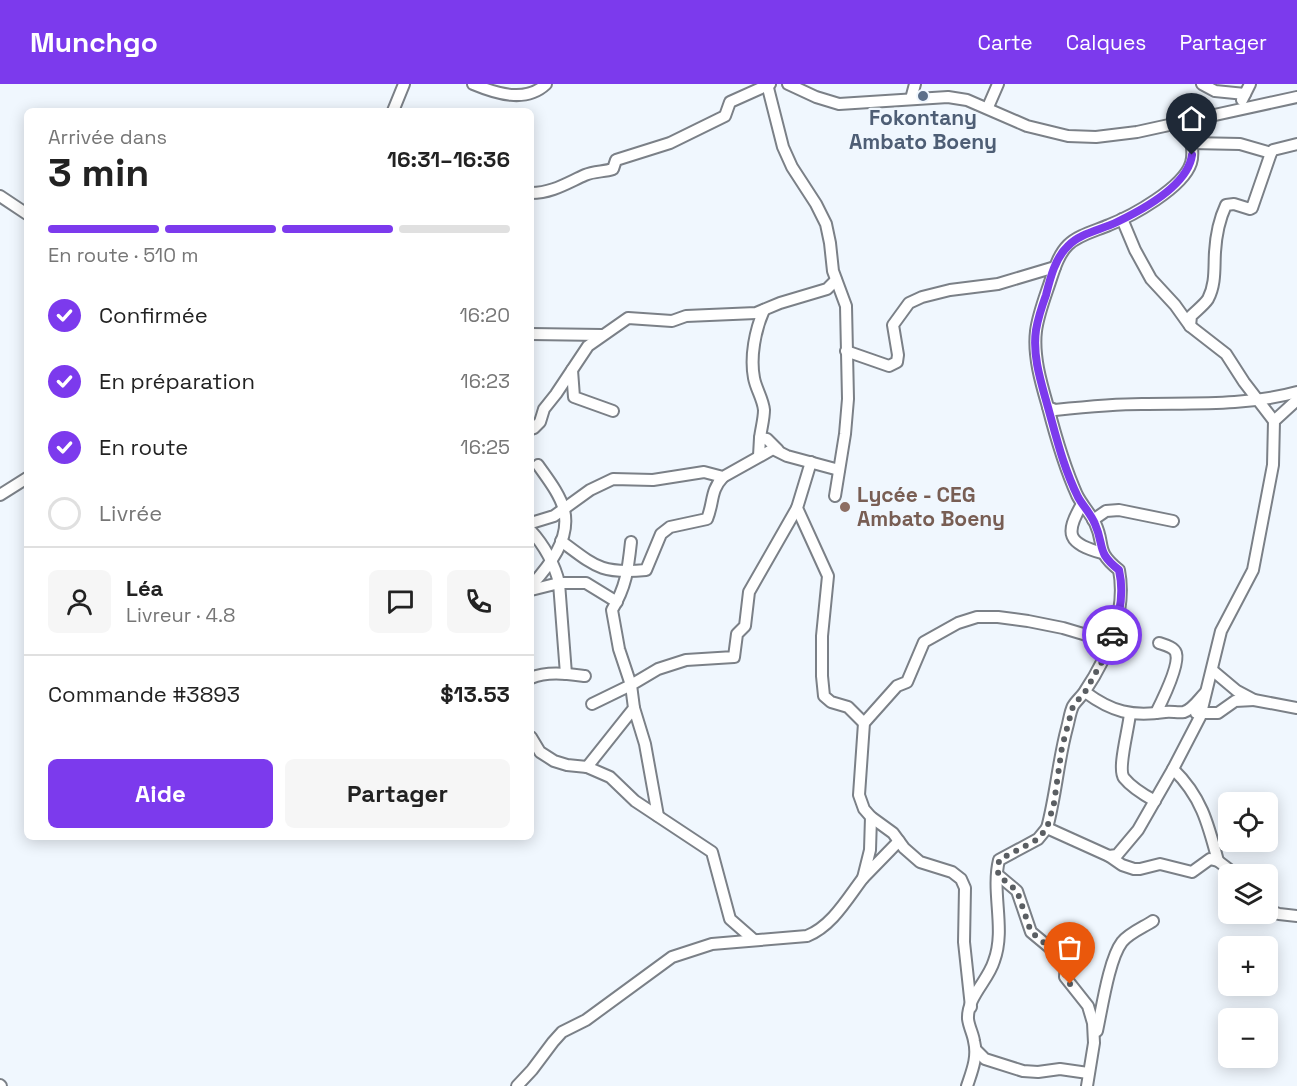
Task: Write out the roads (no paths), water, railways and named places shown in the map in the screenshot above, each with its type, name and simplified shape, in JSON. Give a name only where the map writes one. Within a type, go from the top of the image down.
[{"type":"street","points":[[394,108],[404,84]]},
{"type":"street","points":[[473,84],[507,95],[533,94],[546,84]]},
{"type":"street","points":[[788,84],[840,104],[948,97],[967,100],[988,107],[1027,126],[1068,136],[1116,134],[1296,99]]},
{"type":"street","points":[[911,99],[915,84]]},
{"type":"street","points":[[988,107],[998,84]]},
{"type":"street","points":[[1202,84],[1215,91],[1247,89]]},
{"type":"street","points":[[534,193],[551,191],[587,174],[613,169],[615,160],[679,139],[725,116],[730,102],[768,85],[783,147],[792,167],[826,224],[833,271],[846,306],[848,399],[835,496]]},
{"type":"street","points":[[1236,111],[1247,89]]},
{"type":"street","points":[[967,1086],[975,1065],[976,1050],[968,1018],[974,997],[995,961],[998,939],[999,860],[1038,839],[1047,828],[1054,803],[1062,747],[1073,706],[1085,692],[1104,658],[1117,623],[1121,581],[1119,570],[1102,553],[1093,520],[1082,504],[1062,461],[1040,376],[1035,347],[1036,329],[1055,267],[1067,246],[1078,238],[1143,208],[1182,178],[1191,163],[1191,143],[1186,122]]},
{"type":"street","points":[[1191,143],[1240,144],[1271,153]]},
{"type":"street","points":[[1190,326],[1191,316],[1208,299],[1212,287],[1216,235],[1226,205],[1234,204],[1250,210],[1273,150],[1297,144]]},
{"type":"street","points":[[0,196],[24,212]]},
{"type":"street","points":[[1109,856],[1118,855],[1138,830],[1201,714],[1221,631],[1253,570],[1273,465],[1274,422],[1226,354],[1190,326],[1175,305],[1151,279],[1122,219]]},
{"type":"street","points":[[846,351],[889,366],[897,362],[898,355],[893,325],[909,303],[950,290],[999,284],[1055,267]]},
{"type":"street","points":[[534,427],[540,422],[544,409],[588,346],[627,318],[672,321],[686,316],[756,313],[827,289],[836,280]]},
{"type":"street","points":[[759,456],[764,410],[754,378],[753,363],[757,330],[764,310]]},
{"type":"street","points":[[534,334],[603,335]]},
{"type":"street","points":[[572,369],[574,397],[613,411]]},
{"type":"street","points":[[1048,407],[1055,410],[1142,404],[1217,404],[1280,397],[1297,392]]},
{"type":"street","points":[[1274,422],[1297,400]]},
{"type":"street","points":[[760,438],[768,439],[787,456],[839,470]]},
{"type":"street","points":[[561,541],[604,570],[646,570],[662,534],[670,527],[707,519],[714,486],[723,477],[759,456],[778,450]]},
{"type":"street","points":[[592,704],[632,685],[658,669],[686,660],[734,657],[737,634],[745,626],[749,592],[797,508],[811,462]]},
{"type":"street","points":[[534,584],[551,563],[561,541],[564,510],[538,465]]},
{"type":"street","points":[[534,521],[554,516],[590,490],[613,479],[653,480],[704,472],[723,477]]},
{"type":"street","points":[[0,495],[24,480]]},
{"type":"street","points":[[1082,504],[1071,523],[1074,539],[1079,546],[1102,553]]},
{"type":"street","points":[[797,508],[828,576],[822,636],[824,696],[831,702],[848,707],[864,723]]},
{"type":"street","points":[[1093,520],[1106,511],[1119,510],[1173,521]]},
{"type":"street","points":[[534,534],[556,571],[559,584],[566,674]]},
{"type":"street","points":[[631,542],[623,592],[612,610],[619,649],[632,685],[634,708],[645,744],[658,816]]},
{"type":"street","points":[[534,588],[586,583],[617,602]]},
{"type":"street","points":[[971,1007],[964,942],[965,888],[961,879],[952,872],[920,862],[893,833],[864,809],[859,795],[864,723],[897,686],[907,682],[924,642],[958,623],[977,617],[1008,618],[1063,628],[1110,642]]},
{"type":"street","points":[[1156,713],[1176,664],[1176,653],[1173,649],[1159,643]]},
{"type":"street","points":[[1212,670],[1237,691],[1254,700]]},
{"type":"street","points":[[534,677],[566,674],[585,676]]},
{"type":"street","points":[[1184,712],[1208,690]]},
{"type":"street","points":[[1085,692],[1110,708],[1130,713],[1218,713],[1235,701],[1254,700],[1297,708]]},
{"type":"street","points":[[587,767],[634,708]]},
{"type":"street","points":[[1130,713],[1120,768],[1122,777],[1155,801]]},
{"type":"street","points":[[534,742],[540,752],[554,761],[587,767],[610,777],[635,801],[712,852],[730,919],[754,940]]},
{"type":"street","points":[[1173,768],[1199,800],[1218,861]]},
{"type":"street","points":[[863,878],[870,850],[871,817]]},
{"type":"street","points":[[1047,828],[1134,869],[1140,870],[1160,864],[1192,872],[1210,859],[1222,864]]},
{"type":"street","points":[[517,1086],[562,1032],[586,1020],[672,957],[712,944],[807,936],[819,931],[863,878],[899,841]]},
{"type":"street","points":[[998,875],[1017,891],[1031,932],[1066,961],[1065,977],[1088,1006],[1093,1023],[1094,1043]]},
{"type":"street","points":[[1278,914],[1297,916]]},
{"type":"street","points":[[1087,1086],[1111,967],[1123,941],[1153,921]]},
{"type":"street","points":[[976,1050],[985,1059],[1023,1071],[1038,1072],[1060,1069],[1088,1073]]},
{"type":"place","name":"Fokontany Ambato Boeny","points":[[923,96]]},
{"type":"place","name":"Lycée - CEG Ambato Boeny","points":[[845,507]]}]
